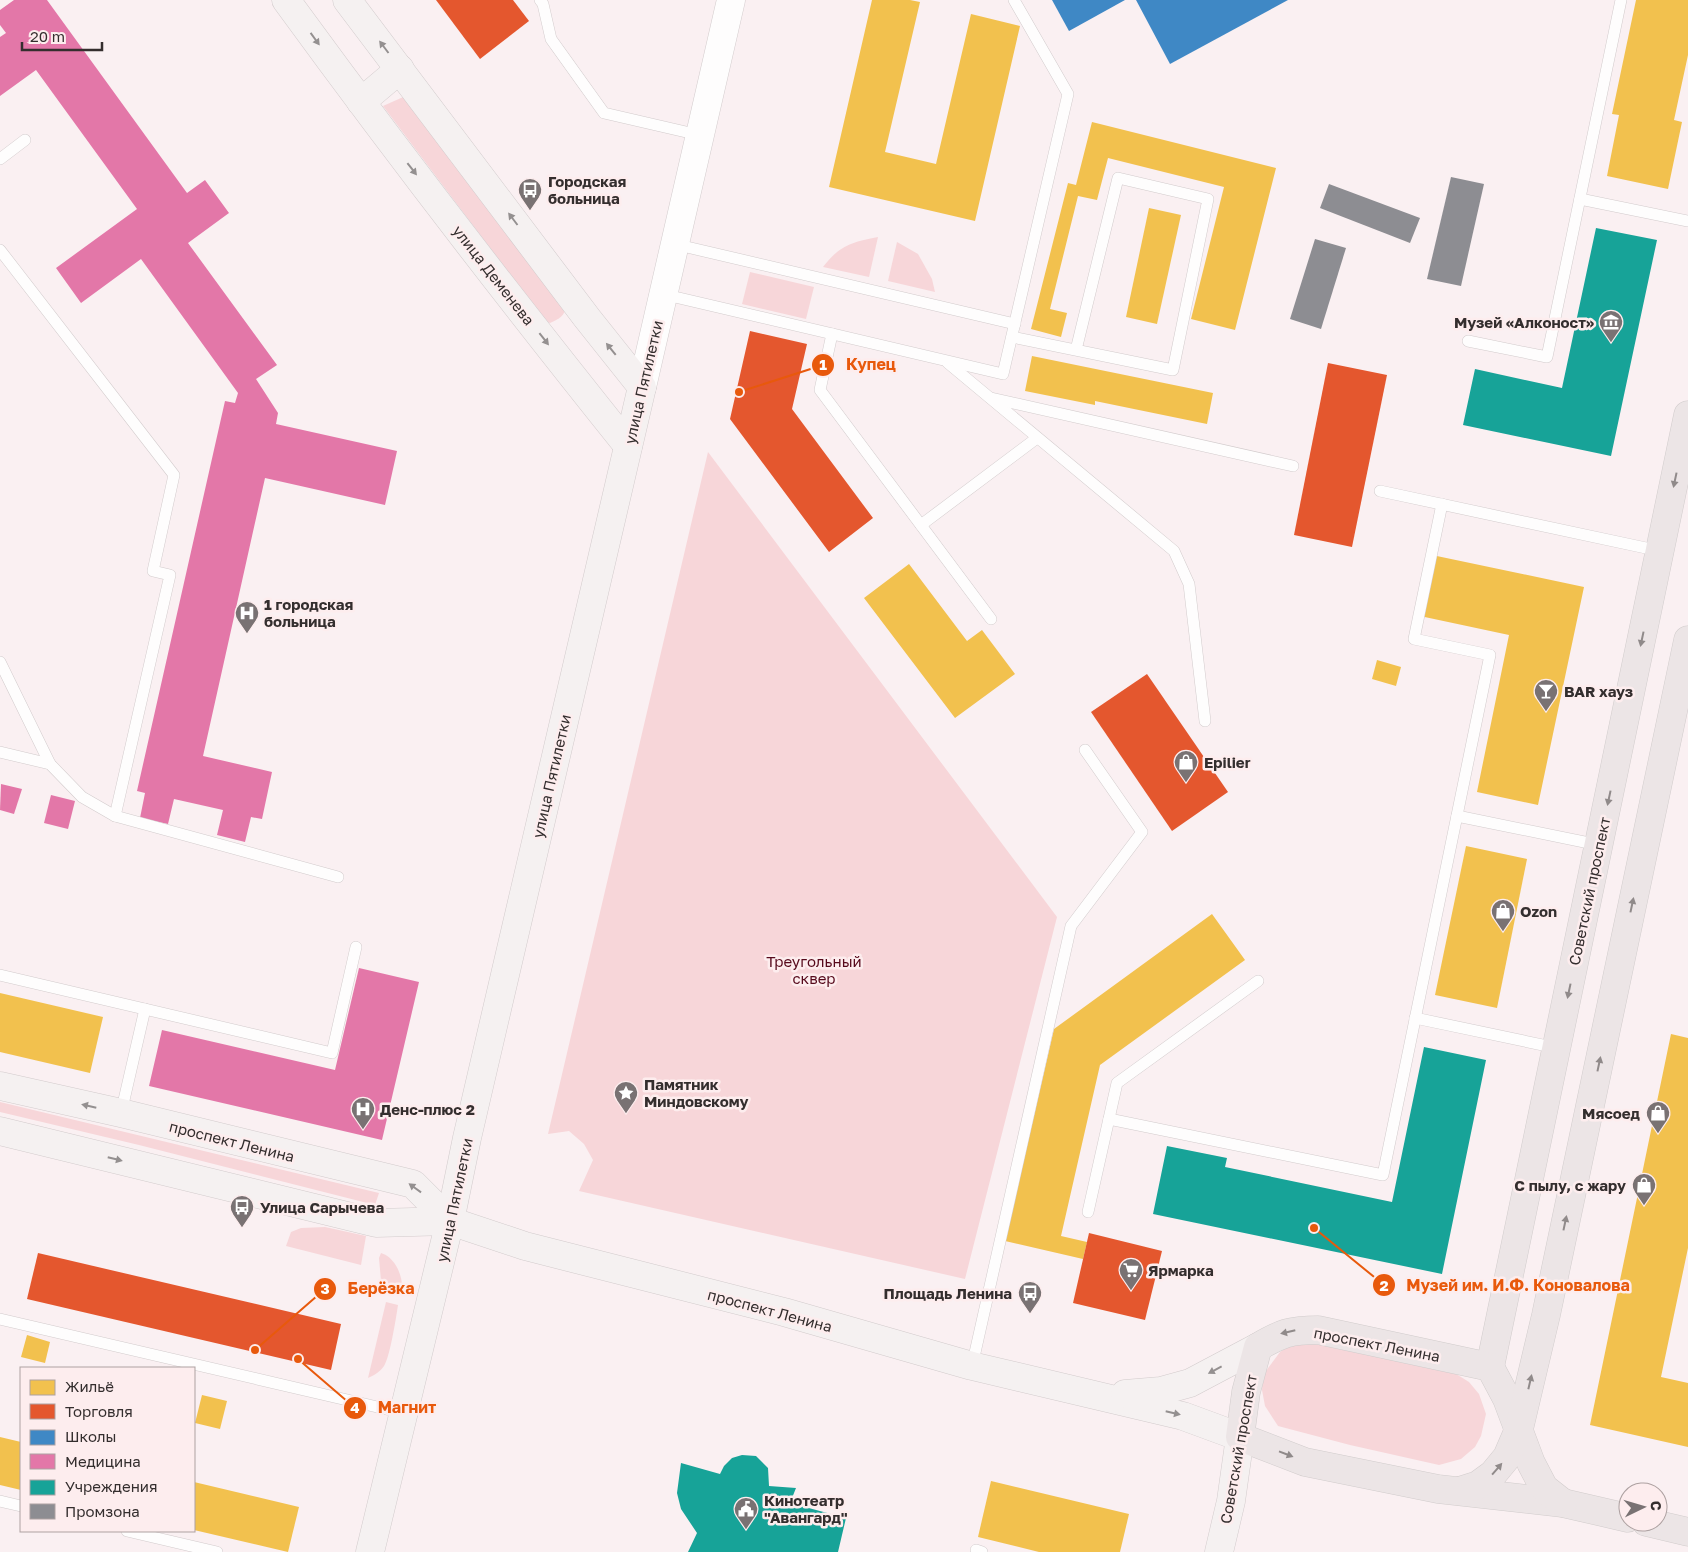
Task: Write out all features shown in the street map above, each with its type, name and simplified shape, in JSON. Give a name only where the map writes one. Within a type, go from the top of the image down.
[{"type":"main road","name":"улица Деменева","points":[[286,0],[360,102],[628,446]]},
{"type":"main road","points":[[347,0],[400,68],[586,318],[642,386]]},
{"type":"main road","points":[[360,102],[400,68]]},
{"type":"main road","name":"улица Пятилетки","points":[[370,1552],[450,1221],[467,1138],[642,386]]},
{"type":"main road","name":"Советский проспект","points":[[1490,1367],[1688,415]]},
{"type":"main road","points":[[1459,1491],[1478,1485],[1493,1474],[1507,1457],[1519,1429],[1546,1315],[1686,657]]},
{"type":"main road","name":"проспект Ленина","points":[[0,1086],[413,1184],[450,1221]]},
{"type":"main road","name":"проспект Ленина","points":[[0,1131],[376,1223],[450,1221],[525,1246],[784,1312],[972,1366],[1183,1416],[1305,1462],[1438,1489],[1563,1503],[1618,1516]]},
{"type":"main road","name":"проспект Ленина","points":[[1091,1394],[1132,1394],[1161,1391],[1190,1383],[1280,1334],[1296,1330],[1318,1330],[1490,1367],[1507,1399],[1531,1463],[1544,1488],[1563,1503]]},
{"type":"main road","name":"Советский проспект","points":[[1219,1552],[1231,1501],[1246,1392],[1258,1347]]},
{"type":"main road","points":[[1668,1527],[1688,1532]]},
{"type":"street","name":"улица Пятилетки","points":[[642,386],[731,0]]},
{"type":"lane","points":[[540,0],[543,4],[551,38],[604,112],[699,135]]},
{"type":"lane","points":[[662,294],[1003,374],[1068,94],[1014,0]]},
{"type":"lane","points":[[1468,341],[1547,357],[1621,0]]},
{"type":"lane","points":[[0,159],[25,140]]},
{"type":"lane","points":[[1012,337],[1173,370],[1208,199],[1118,178],[1076,350]]},
{"type":"lane","points":[[1580,199],[1688,221]]},
{"type":"lane","points":[[674,244],[1015,324]]},
{"type":"lane","points":[[0,250],[174,474],[153,571],[170,575],[116,816]]},
{"type":"lane","points":[[832,334],[820,390],[991,619]]},
{"type":"lane","points":[[944,360],[1174,551],[1189,584],[1205,721]]},
{"type":"lane","points":[[990,398],[1293,466]]},
{"type":"lane","points":[[921,526],[1037,438]]},
{"type":"lane","points":[[1380,491],[1660,552]]},
{"type":"lane","points":[[1110,1119],[1383,1175],[1490,655],[1414,639],[1442,504]]},
{"type":"lane","points":[[0,662],[50,764],[82,797],[116,816],[338,877]]},
{"type":"lane","points":[[972,1366],[1071,926],[1142,832],[1085,750]]},
{"type":"lane","points":[[0,752],[50,764]]},
{"type":"lane","points":[[1457,816],[1599,845]]},
{"type":"lane","points":[[0,975],[332,1052],[356,947]]},
{"type":"lane","points":[[1088,1212],[1118,1083],[1258,981]]},
{"type":"lane","points":[[120,1113],[145,1009]]},
{"type":"lane","points":[[1415,1018],[1557,1048]]},
{"type":"lane","points":[[0,1319],[403,1413]]},
{"type":"lane","points":[[0,1501],[20,1506]]},
{"type":"lane","points":[[131,1532],[218,1552]]},
{"type":"green space","points":[[410,94],[566,306],[563,315],[559,318],[550,323],[545,321],[383,106]]},
{"type":"green space","points":[[878,237],[869,277],[823,267],[841,249]]},
{"type":"green space","points":[[897,242],[918,254],[932,279],[935,292],[888,281]]},
{"type":"green space","points":[[750,272],[814,287],[806,319],[742,304]]},
{"type":"green space","name":"Треугольный сквер","points":[[708,452],[1057,917],[965,1279],[579,1191],[593,1160],[584,1144],[569,1131],[548,1134]]},
{"type":"green space","points":[[0,1102],[379,1193],[375,1205],[0,1112]]},
{"type":"green space","points":[[325,1227],[366,1236],[361,1265],[286,1246],[291,1232],[301,1228]]},
{"type":"green space","points":[[381,1253],[390,1258],[397,1268],[401,1278],[402,1289],[381,1281],[379,1258]]},
{"type":"green space","points":[[386,1302],[398,1305],[391,1346],[384,1366],[368,1378]]},
{"type":"green space","points":[[1311,1343],[1453,1372],[1469,1382],[1479,1394],[1486,1414],[1481,1436],[1475,1447],[1461,1459],[1439,1465],[1350,1445],[1278,1426],[1265,1406],[1262,1390],[1263,1375],[1280,1352],[1291,1345]]},
{"type":"building: Жильё","points":[[872,0],[910,0],[920,2],[885,152],[936,164],[971,14],[1020,26],[975,221],[829,187]]},
{"type":"building: Жильё","points":[[1636,0],[1688,0],[1688,55],[1674,120],[1682,122],[1668,189],[1607,176],[1619,115],[1612,114]]},
{"type":"building: Жильё","points":[[1092,122],[1276,168],[1235,330],[1191,319],[1224,187],[1108,158],[1097,200],[1078,196],[1050,309],[1067,313],[1061,337],[1031,329],[1068,183],[1076,185]]},
{"type":"building: Жильё","points":[[1149,208],[1181,215],[1157,324],[1126,317]]},
{"type":"building: Жильё","points":[[1032,356],[1213,393],[1207,424],[1095,401],[1095,405],[1025,391]]},
{"type":"building: Жильё","points":[[1432,555],[1584,587],[1538,805],[1477,792],[1509,635],[1420,616]]},
{"type":"building: Жильё","points":[[909,564],[967,641],[982,630],[1015,674],[955,718],[864,598]]},
{"type":"building: Жильё","points":[[1377,660],[1401,667],[1396,686],[1372,679]]},
{"type":"building: Жильё","points":[[1466,846],[1527,859],[1497,1008],[1435,995]]},
{"type":"building: Жильё","points":[[1212,914],[1245,960],[1100,1065],[1061,1236],[1087,1242],[1083,1259],[1005,1241],[1054,1029]]},
{"type":"building: Жильё","points":[[0,993],[103,1017],[90,1073],[0,1052]]},
{"type":"building: Жильё","points":[[1671,1034],[1688,1038],[1688,1248],[1661,1377],[1688,1383],[1688,1447],[1590,1425]]},
{"type":"building: Жильё","points":[[27,1335],[50,1342],[45,1363],[21,1357]]},
{"type":"building: Жильё","points":[[202,1395],[227,1401],[220,1429],[195,1423]]},
{"type":"building: Жильё","points":[[0,1437],[20,1442],[20,1490],[0,1485]]},
{"type":"building: Жильё","points":[[991,1481],[1129,1514],[1120,1552],[1039,1552],[978,1537]]},
{"type":"building: Жильё","points":[[195,1482],[299,1507],[288,1552],[195,1530]]},
{"type":"building: Торговля","points":[[436,0],[513,0],[529,21],[480,59]]},
{"type":"building: Торговля","points":[[750,331],[807,344],[792,409],[873,518],[829,552],[730,419]]},
{"type":"building: Торговля","points":[[1328,363],[1387,375],[1352,547],[1294,535]]},
{"type":"building: Торговля","points":[[1147,674],[1228,792],[1172,831],[1091,712]]},
{"type":"building: Торговля","points":[[1089,1233],[1162,1251],[1145,1320],[1073,1303]]},
{"type":"building: Торговля","points":[[38,1253],[341,1324],[331,1370],[27,1299]]},
{"type":"building: Школы","points":[[1052,0],[1125,0],[1069,31]]},
{"type":"building: Школы","points":[[1136,0],[1288,0],[1170,64]]},
{"type":"building: Медицина","points":[[14,0],[47,0],[187,193],[205,180],[229,213],[188,243],[277,365],[256,379],[278,413],[276,424],[397,451],[385,505],[265,478],[203,756],[272,772],[262,819],[251,817],[245,842],[217,835],[223,810],[174,799],[168,824],[140,818],[145,793],[137,791],[225,401],[235,403],[238,393],[141,259],[81,303],[56,268],[137,209],[36,70],[0,96],[0,37],[6,33],[0,25],[0,10]]},
{"type":"building: Медицина","points":[[1,784],[22,789],[14,814],[0,810]]},
{"type":"building: Медицина","points":[[51,795],[75,801],[68,829],[44,823]]},
{"type":"building: Медицина","points":[[359,968],[419,982],[382,1140],[149,1086],[162,1030],[335,1070]]},
{"type":"building: Учреждения","points":[[1596,228],[1657,240],[1611,456],[1463,425],[1475,369],[1562,388]]},
{"type":"building: Учреждения","points":[[1424,1047],[1486,1060],[1442,1274],[1153,1214],[1167,1146],[1227,1158],[1225,1167],[1392,1202]]},
{"type":"building: Учреждения","points":[[742,1455],[756,1456],[768,1468],[769,1486],[796,1488],[790,1503],[846,1518],[838,1552],[688,1552],[697,1533],[681,1509],[677,1493],[681,1463],[720,1474],[724,1466],[732,1458]]},
{"type":"building: Промзона","points":[[1451,177],[1484,184],[1461,286],[1427,279]]},
{"type":"building: Промзона","points":[[1329,184],[1420,218],[1410,243],[1320,208]]},
{"type":"building: Промзона","points":[[1315,239],[1346,248],[1321,329],[1290,319]]},
{"type":"place","name":"Городская больница","points":[[530,211]]},
{"type":"place","name":"Музей «Алконост»","points":[[1611,343]]},
{"type":"place","name":"Купец","points":[[739,392]]},
{"type":"place","name":"1 городская больница","points":[[247,634]]},
{"type":"place","name":"BAR хауз","points":[[1546,712]]},
{"type":"place","name":"Epilier","points":[[1186,783]]},
{"type":"place","name":"Ozon","points":[[1503,932]]},
{"type":"place","name":"Памятник Миндовскому","points":[[626,1114]]},
{"type":"place","name":"Денс-плюс 2","points":[[363,1130]]},
{"type":"place","name":"Мясоед","points":[[1658,1134]]},
{"type":"place","name":"С пылу, с жару","points":[[1644,1206]]},
{"type":"place","name":"Улица Сарычева","points":[[242,1228]]},
{"type":"place","name":"Музей им. И.Ф. Коновалова","points":[[1314,1228]]},
{"type":"place","name":"Ярмарка","points":[[1131,1291]]},
{"type":"place","name":"Площадь Ленина","points":[[1030,1314]]},
{"type":"place","name":"Берёзка","points":[[255,1350]]},
{"type":"place","name":"Магнит","points":[[298,1359]]},
{"type":"place","name":"Кинотеатр \"Авангард\"","points":[[746,1530]]}]
